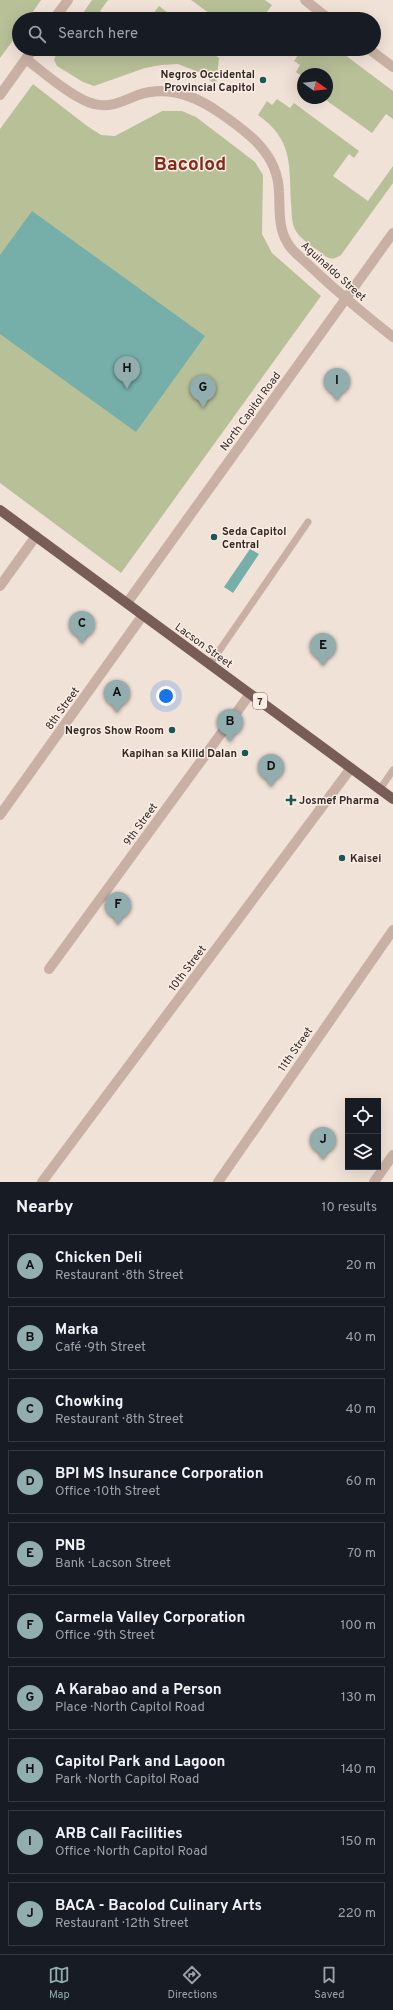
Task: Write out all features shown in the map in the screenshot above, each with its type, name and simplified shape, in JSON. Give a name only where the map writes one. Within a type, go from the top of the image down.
[{"type":"main road","name":"Lacson Street","points":[[0,510],[393,799]]},
{"type":"street","points":[[59,12],[68,0]]},
{"type":"street","points":[[305,0],[320,12]]},
{"type":"street","points":[[0,95],[28,56]]},
{"type":"street","points":[[378,56],[393,67]]},
{"type":"street","name":"Aguinaldo Street","points":[[26,59],[80,99],[93,104],[109,106],[152,92],[169,91],[186,94],[220,113],[254,140],[265,151],[273,164],[278,177],[283,232],[292,250],[346,300],[393,337]]},
{"type":"street","name":"North Capitol Road","points":[[127,603],[393,233]]},
{"type":"street","points":[[0,586],[36,536]]},
{"type":"street","name":"8th Street","points":[[0,815],[144,615]]},
{"type":"street","name":"9th Street","points":[[49,969],[250,694]]},
{"type":"street","name":"10th Street","points":[[42,1182],[351,768]]},
{"type":"street","name":"11th Street","points":[[218,1182],[393,930]]},
{"type":"street","points":[[374,1182],[393,1155]]},
{"type":"lane","points":[[210,664],[308,522]]},
{"type":"lane","points":[[380,789],[393,770]]},
{"type":"green space","points":[[0,0],[41,0],[33,12],[12,12],[12,42],[0,58]]},
{"type":"green space","points":[[92,0],[108,0],[100,11],[101,12],[84,12]]},
{"type":"green space","points":[[191,0],[265,0],[272,5],[267,12],[207,12]]},
{"type":"green space","points":[[159,6],[167,12],[154,12]]},
{"type":"green space","points":[[55,56],[216,56],[219,58],[216,85],[201,73],[178,64],[145,68],[94,86],[83,82],[57,66],[54,60]]},
{"type":"green space","points":[[297,56],[346,56],[393,91],[393,119],[386,114],[372,133],[331,104],[333,104],[333,68],[298,68],[300,65],[294,61]]},
{"type":"green space","points":[[33,84],[101,135],[115,136],[162,111],[182,111],[196,117],[255,162],[263,175],[262,234],[272,253],[321,296],[121,573],[0,483],[0,129]]},
{"type":"green space","points":[[277,99],[290,108],[294,103],[359,151],[354,158],[349,154],[333,176],[368,201],[393,166],[393,183],[341,255],[335,258],[325,256],[299,235],[294,227],[287,154],[278,134],[258,115],[267,101],[272,105]]},
{"type":"water","points":[[32,211],[205,336],[136,432],[0,334],[0,255]]},
{"type":"water","points":[[250,549],[259,554],[233,593],[224,587]]},
{"type":"place","name":"Negros Occidental Provincial Capitol","points":[[263,80]]},
{"type":"place","name":"Capitol Park and Lagoon","points":[[127,389]]},
{"type":"place","name":"ARB Call Facilities","points":[[337,401]]},
{"type":"place","name":"A Karabao and a Person","points":[[203,408]]},
{"type":"place","name":"Seda Capitol Central","points":[[214,537]]},
{"type":"place","name":"Chowking","points":[[82,644]]},
{"type":"place","name":"PNB","points":[[323,666]]},
{"type":"place","name":"Chicken Deli","points":[[117,713]]},
{"type":"place","name":"Negros Show Room","points":[[172,730]]},
{"type":"place","name":"Marka","points":[[230,742]]},
{"type":"place","name":"Kapihan sa Kilid Dalan","points":[[245,753]]},
{"type":"place","name":"BPI MS Insurance Corporation","points":[[271,787]]},
{"type":"place","name":"Josmef Pharma","points":[[291,800]]},
{"type":"place","name":"Kaisei","points":[[342,858]]},
{"type":"place","name":"Carmela Valley Corporation","points":[[118,925]]},
{"type":"place","name":"BACA - Bacolod Culinary Arts","points":[[323,1160]]},
{"type":"district","name":"Bacolod","points":[[190,163]]}]
